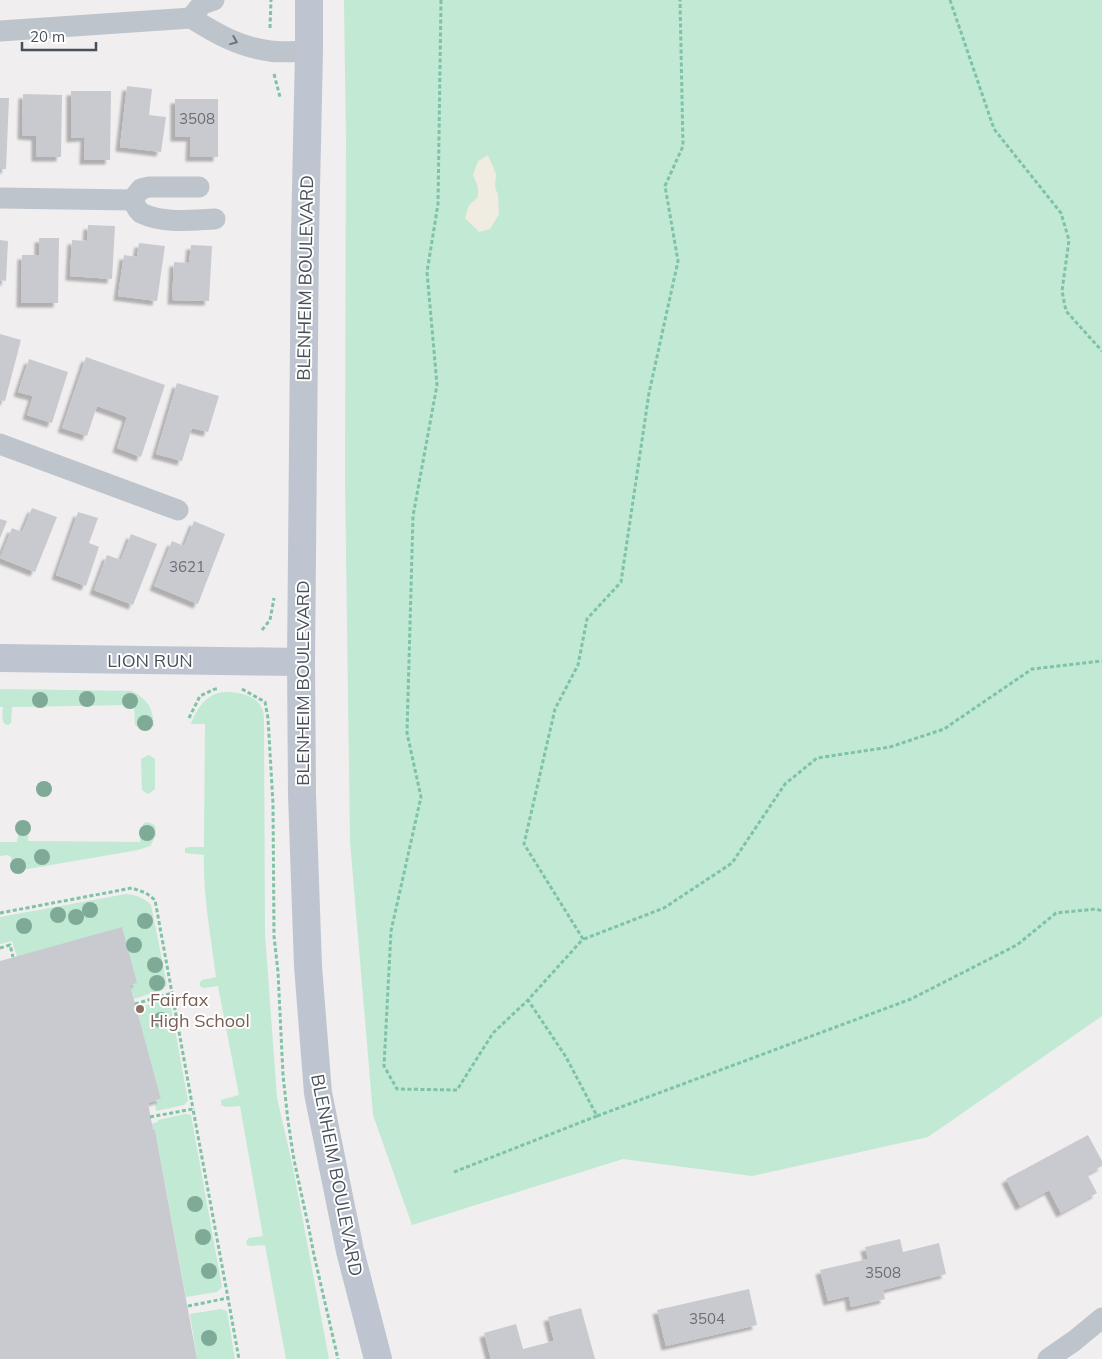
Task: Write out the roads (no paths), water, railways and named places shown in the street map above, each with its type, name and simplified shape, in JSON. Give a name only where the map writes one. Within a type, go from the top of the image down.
[{"type":"main road","name":"BLENHEIM BOULEVARD","points":[[309,0],[310,51],[305,235],[301,662],[302,795],[308,966],[318,1093],[350,1251],[378,1359]]},
{"type":"main road","name":"LION RUN","points":[[0,658],[301,662]]},
{"type":"street","points":[[191,18],[202,4],[214,0]]},
{"type":"street","points":[[0,31],[191,18],[215,33],[237,43],[271,51],[310,51]]},
{"type":"street","points":[[132,200],[141,189],[149,187],[200,187]]},
{"type":"street","points":[[0,198],[132,200]]},
{"type":"street","points":[[132,200],[140,212],[163,220],[215,219]]},
{"type":"street","points":[[0,444],[178,510]]},
{"type":"street","points":[[1048,1359],[1102,1318]]},
{"type":"place","name":"Fairfax High School","points":[[140,1009]]}]
